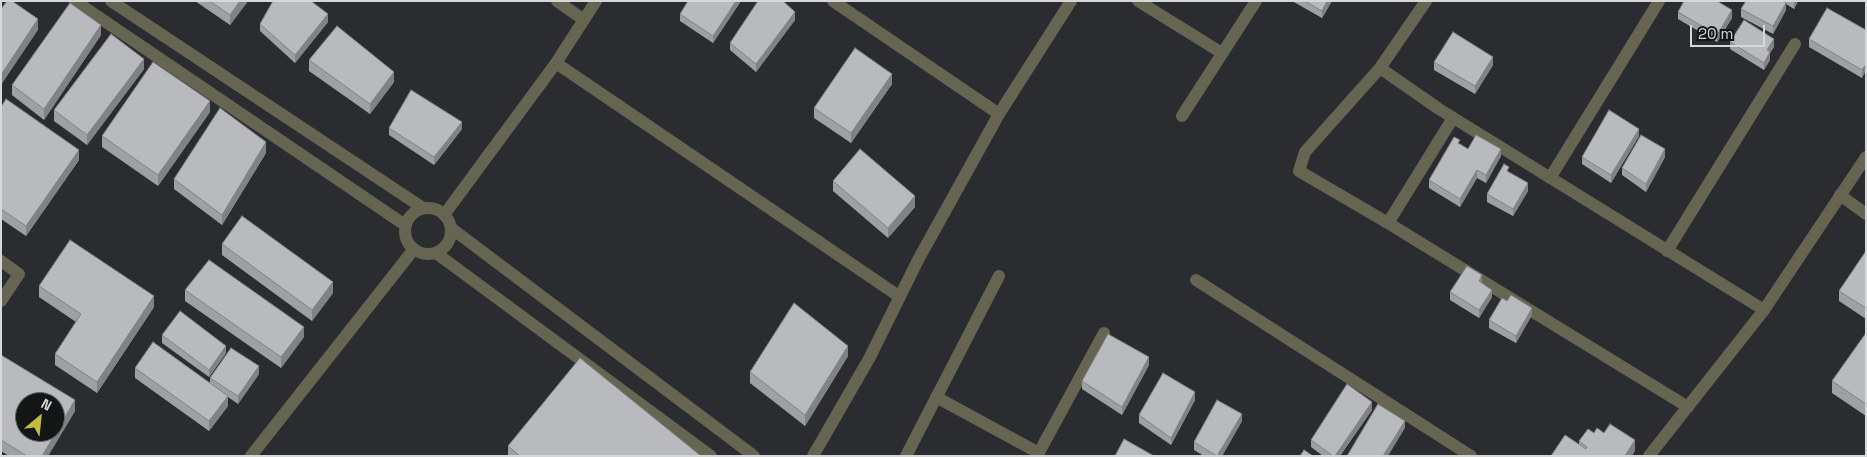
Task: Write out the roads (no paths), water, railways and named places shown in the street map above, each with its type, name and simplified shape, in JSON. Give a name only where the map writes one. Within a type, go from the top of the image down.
[{"type":"street","points":[[75,1],[405,226]]},
{"type":"street","points":[[557,1],[584,20]]},
{"type":"street","points":[[444,215],[556,63],[596,1]]},
{"type":"street","points":[[833,1],[999,114]]},
{"type":"street","points":[[813,456],[870,357],[918,260],[999,114],[1071,1]]},
{"type":"street","points":[[1138,1],[1222,53]]},
{"type":"street","points":[[1182,116],[1256,1]]},
{"type":"street","points":[[1426,1],[1380,68],[1305,152],[1299,171],[1388,223],[1688,407]]},
{"type":"street","points":[[1550,178],[1659,1]]},
{"type":"street","points":[[103,20],[113,2],[423,208]]},
{"type":"street","points":[[1667,251],[1795,44]]},
{"type":"street","points":[[556,63],[900,297]]},
{"type":"street","points":[[1380,68],[1453,118],[1764,310]]},
{"type":"street","points":[[1388,223],[1453,118]]},
{"type":"street","points":[[288,146],[298,126]]},
{"type":"street","points":[[1649,456],[1764,310],[1866,157]]},
{"type":"street","points":[[1840,195],[1866,214]]},
{"type":"street","points":[[436,253],[448,243],[451,236],[449,221],[438,210],[423,208],[416,210],[410,216],[405,226],[405,237],[414,249],[421,253],[436,253],[711,456]]},
{"type":"street","points":[[451,228],[754,456]]},
{"type":"street","points":[[251,456],[414,249]]},
{"type":"street","points":[[1,261],[19,274],[1,301]]},
{"type":"street","points":[[906,456],[999,276]]},
{"type":"street","points":[[1196,280],[1471,456]]},
{"type":"street","points":[[936,398],[1038,454],[1104,333]]}]
